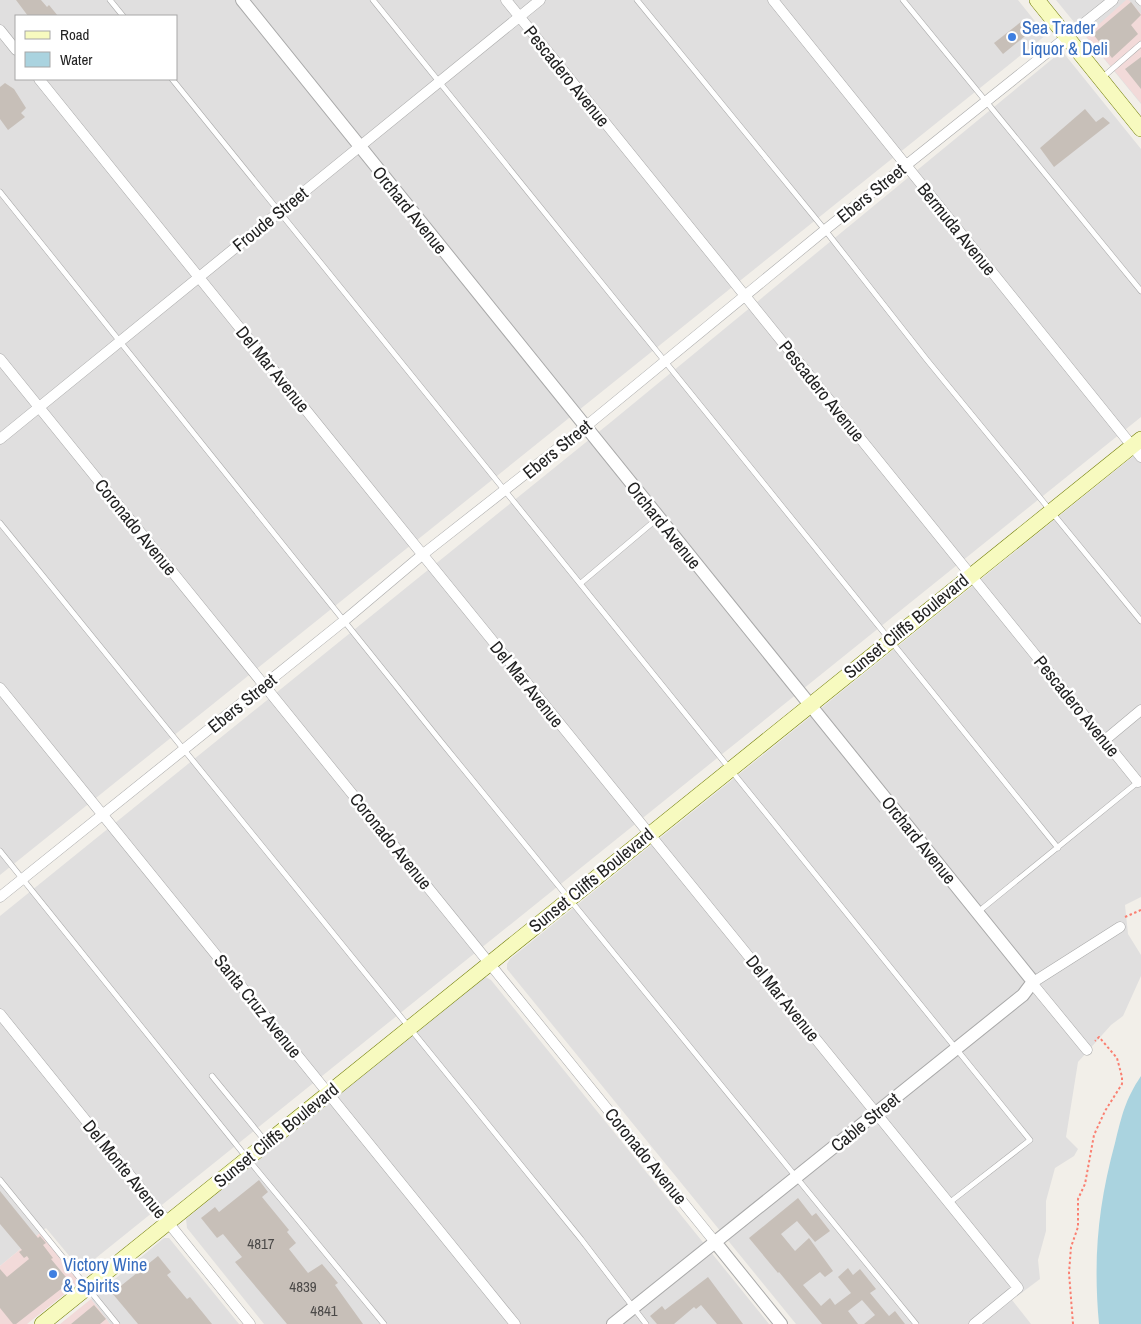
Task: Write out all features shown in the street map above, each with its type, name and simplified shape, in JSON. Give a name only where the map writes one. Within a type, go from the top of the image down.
[{"type":"main road","points":[[1037,0],[1141,129]]},
{"type":"main road","name":"Sunset Cliffs Boulevard","points":[[42,1324],[970,575],[1051,511],[1138,447]]},
{"type":"street","name":"Orchard Avenue","points":[[242,0],[658,518],[1027,971],[1032,984],[1087,1050]]},
{"type":"street","name":"Pescadero Avenue","points":[[506,0],[1138,782]]},
{"type":"street","name":"Froude Street","points":[[0,439],[540,0]]},
{"type":"street","name":"Bermuda Avenue","points":[[773,0],[1138,447]]},
{"type":"street","name":"Ebers Street","points":[[0,897],[346,620],[422,555],[585,427],[824,230],[1113,0]]},
{"type":"street","points":[[0,30],[15,49]]},
{"type":"street","name":"Del Mar Avenue","points":[[40,80],[422,555],[1018,1288],[974,1324]]},
{"type":"street","name":"Coronado Avenue","points":[[0,359],[781,1324]]},
{"type":"street","name":"Santa Cruz Avenue","points":[[0,688],[515,1324]]},
{"type":"street","points":[[1105,740],[1141,710]]},
{"type":"street","name":"Cable Street","points":[[613,1324],[1023,995],[1032,984],[1120,926]]},
{"type":"street","name":"Del Monte Avenue","points":[[0,1014],[250,1324]]},
{"type":"lane","points":[[110,0],[122,15]]},
{"type":"lane","points":[[373,0],[1058,848]]},
{"type":"lane","points":[[638,0],[927,360],[1141,620]]},
{"type":"lane","points":[[904,0],[1141,290]]},
{"type":"lane","points":[[1138,0],[1141,3]]},
{"type":"lane","points":[[1101,79],[1141,44]]},
{"type":"lane","points":[[173,80],[728,769],[1030,1140],[948,1204]]},
{"type":"lane","points":[[0,192],[569,898],[916,1324]]},
{"type":"lane","points":[[580,584],[658,518]]},
{"type":"lane","points":[[0,522],[183,751],[581,1239],[646,1324]]},
{"type":"lane","points":[[978,912],[1138,782]]},
{"type":"lane","points":[[0,851],[247,1158],[384,1324]]},
{"type":"lane","points":[[212,1076],[266,1143]]},
{"type":"lane","points":[[0,1180],[117,1324]]},
{"type":"path","points":[[1120,926],[1121,918],[1141,910]]},
{"type":"path","points":[[1073,1324],[1069,1273],[1071,1247],[1078,1227],[1078,1199],[1085,1184],[1094,1135],[1105,1111],[1122,1084],[1117,1058],[1102,1040]]},
{"type":"shaded area","points":[[0,0],[1018,0],[1046,35],[0,875]]},
{"type":"shaded area","points":[[1056,0],[1141,0],[1141,104]]},
{"type":"shaded area","points":[[1126,0],[1129,0],[1141,14],[1141,103],[1086,36]]},
{"type":"shaded area","points":[[1062,51],[1141,149],[1141,417],[81,1270],[46,1228],[0,1266],[0,916],[611,422]]},
{"type":"shaded area","points":[[1141,450],[1141,897],[1125,905],[1128,934],[1141,955],[1141,976],[1123,1016],[1111,1025],[1078,1062],[1066,1137],[1078,1149],[1074,1156],[1055,1168],[1046,1201],[1046,1231],[1038,1260],[1040,1279],[1012,1300],[1031,1324],[796,1324],[507,969],[507,964],[510,959]]},
{"type":"shaded area","points":[[484,976],[491,980],[769,1324],[264,1324],[187,1228],[186,1219]]},
{"type":"shaded area","points":[[40,1233],[80,1282],[27,1324],[0,1324],[0,1266]]},
{"type":"shaded area","points":[[164,1238],[169,1238],[239,1324],[110,1324],[91,1299]]},
{"type":"shaded area","points":[[91,1299],[110,1324],[60,1324]]},
{"type":"water","points":[[1141,1076],[1141,1324],[1099,1324],[1097,1254],[1104,1189],[1122,1116],[1131,1093]]},
{"type":"building","points":[[16,0],[41,0],[47,7],[49,5],[57,15],[27,15]]},
{"type":"building","points":[[1131,2],[1141,15],[1131,25],[1138,34],[1112,58],[1093,34]]},
{"type":"building","points":[[1022,21],[1030,32],[1003,54],[994,43]]},
{"type":"building","points":[[1141,57],[1141,89],[1125,69]]},
{"type":"building","points":[[5,83],[14,89],[26,108],[21,113],[25,117],[8,130],[0,119],[0,87]]},
{"type":"building","points":[[1085,109],[1096,122],[1103,117],[1110,123],[1054,167],[1040,148]]},
{"type":"building","points":[[259,1180],[268,1192],[262,1197],[289,1230],[287,1232],[296,1243],[289,1249],[308,1273],[322,1264],[338,1283],[335,1285],[363,1324],[287,1324],[235,1262],[242,1257],[223,1234],[217,1238],[201,1218],[215,1207],[219,1212]]},
{"type":"building","points":[[0,1191],[38,1238],[40,1236],[46,1243],[43,1245],[53,1258],[51,1259],[70,1282],[16,1324],[13,1324],[0,1308],[0,1269],[7,1277],[29,1259],[27,1256],[24,1258],[19,1252],[22,1250],[0,1224]]},
{"type":"building","points":[[798,1198],[812,1216],[816,1213],[830,1231],[815,1242],[797,1221],[781,1234],[795,1251],[809,1238],[833,1271],[825,1277],[820,1272],[803,1285],[821,1306],[830,1298],[835,1305],[851,1293],[838,1277],[848,1268],[853,1275],[860,1269],[876,1289],[870,1293],[889,1316],[895,1311],[905,1324],[864,1324],[875,1315],[862,1300],[848,1311],[858,1324],[822,1324],[778,1273],[749,1238]]},
{"type":"building","points":[[158,1256],[171,1272],[167,1275],[187,1299],[190,1297],[212,1324],[138,1324],[112,1293]]},
{"type":"building","points":[[708,1277],[743,1324],[717,1324],[701,1305],[696,1309],[694,1307],[674,1324],[657,1324],[650,1316],[662,1306],[665,1310]]},
{"type":"building","points":[[94,1305],[106,1319],[100,1324],[71,1324]]},
{"type":"place","name":"Sea Trader Liquor & Deli","points":[[1012,37]]},
{"type":"place","name":"Victory Wine & Spirits","points":[[53,1274]]}]
